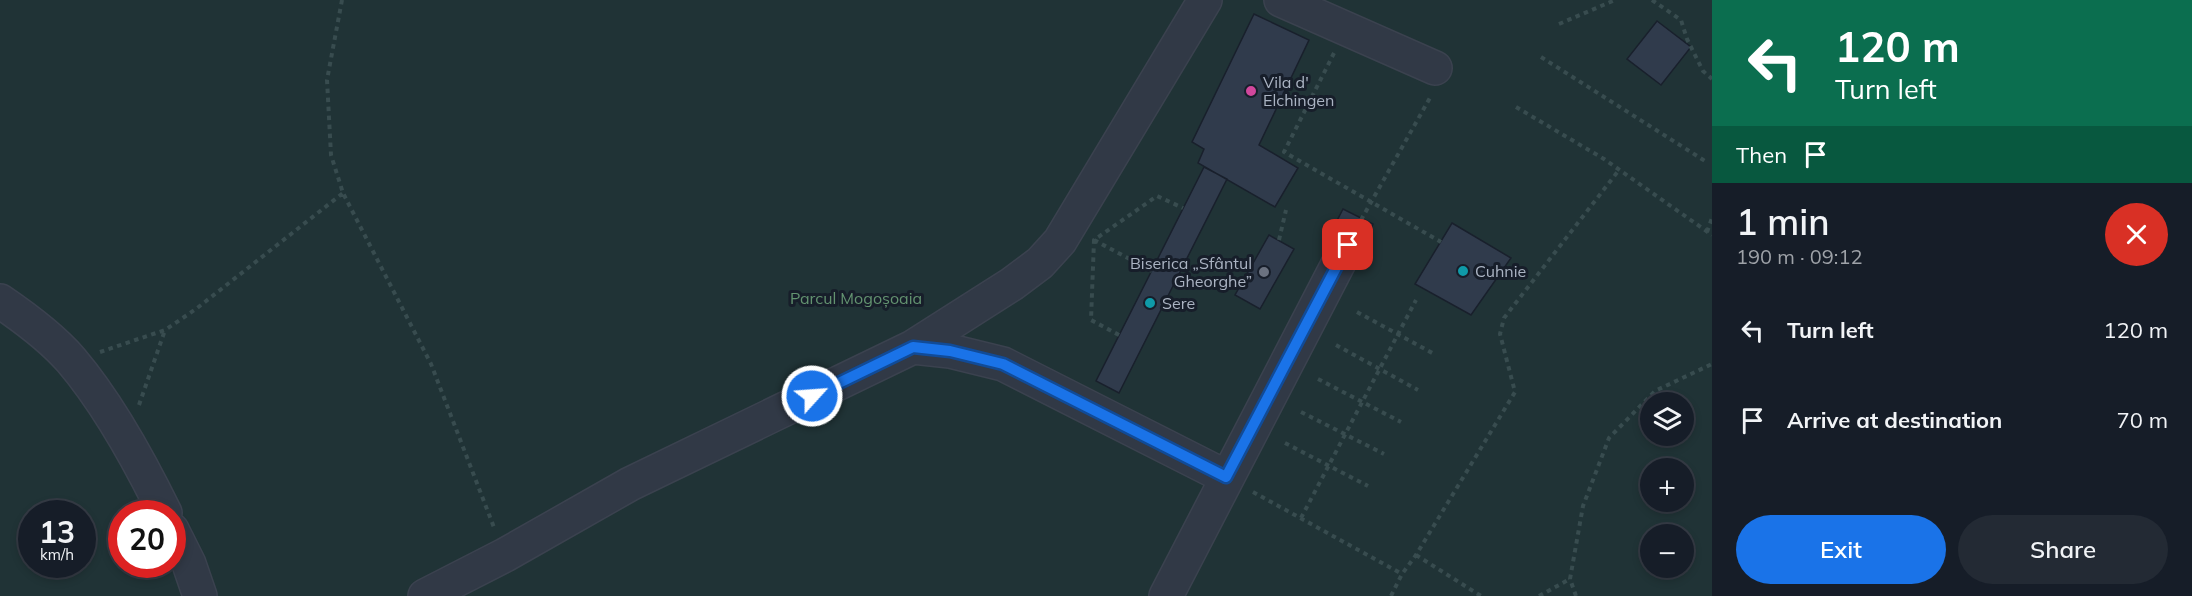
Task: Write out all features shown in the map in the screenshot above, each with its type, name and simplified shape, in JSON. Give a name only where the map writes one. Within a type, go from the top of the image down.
[{"type":"lane","points":[[425,596],[505,555],[630,484],[913,347],[1012,284],[1040,263],[1060,241],[1081,233],[1205,0]]},
{"type":"lane","points":[[1281,0],[1346,29],[1434,80]]},
{"type":"lane","points":[[1166,596],[1348,245]]},
{"type":"lane","points":[[0,301],[30,321],[70,359],[107,410],[158,500]]},
{"type":"lane","points":[[913,347],[950,351],[1003,364],[1226,477]]},
{"type":"lane","points":[[186,558],[200,596]]},
{"type":"path","points":[[342,0],[327,80],[331,155],[343,193],[431,364],[505,555]]},
{"type":"path","points":[[1559,24],[1615,0]]},
{"type":"path","points":[[1652,0],[1681,20],[1687,39],[1703,72],[1712,79]]},
{"type":"path","points":[[1346,29],[1284,152],[1441,242]]},
{"type":"path","points":[[1541,57],[1705,161]]},
{"type":"path","points":[[1348,245],[1434,80]]},
{"type":"path","points":[[1516,107],[1619,170],[1712,235]]},
{"type":"path","points":[[1391,596],[1401,574],[1416,555],[1515,392],[1500,334],[1504,318],[1619,170]]},
{"type":"path","points":[[70,359],[115,348],[165,330],[196,309],[343,193]]},
{"type":"path","points":[[1081,233],[1157,196],[1183,208]]},
{"type":"path","points":[[1279,240],[1286,210]]},
{"type":"path","points":[[1707,232],[1712,218]]},
{"type":"path","points":[[1081,233],[1152,271]]},
{"type":"path","points":[[1081,233],[1091,320],[1119,335]]},
{"type":"path","points":[[1301,518],[1416,300]]},
{"type":"path","points":[[1357,312],[1436,355]]},
{"type":"path","points":[[127,445],[142,392],[165,330]]},
{"type":"path","points":[[1336,345],[1418,390]]},
{"type":"path","points":[[1576,596],[1570,579],[1583,506],[1609,438],[1655,391],[1712,364]]},
{"type":"path","points":[[1318,379],[1401,422]]},
{"type":"path","points":[[1301,412],[1384,454]]},
{"type":"path","points":[[1285,443],[1368,486]]},
{"type":"path","points":[[1226,477],[1401,574]]},
{"type":"path","points":[[1416,555],[1482,596]]},
{"type":"path","points":[[1539,596],[1570,579]]},
{"type":"green space","name":"Parcul Mogoșoaia","points":[[0,0],[1712,0],[1712,596],[0,596]]},
{"type":"building","name":"Vila d' Elchingen","points":[[1254,14],[1309,40],[1259,145],[1298,168],[1275,207],[1198,163],[1204,149],[1192,142]]},
{"type":"building","points":[[1657,21],[1691,47],[1661,85],[1627,59]]},
{"type":"building","name":"Sere","points":[[1204,167],[1227,179],[1119,393],[1096,381]]},
{"type":"building","points":[[1343,209],[1373,224],[1357,256],[1327,240]]},
{"type":"building","name":"Cuhnie","points":[[1452,223],[1511,258],[1471,315],[1415,284]]},
{"type":"building","name":"Biserica „Sfântul Gheorghe”","points":[[1269,235],[1294,249],[1260,309],[1235,295]]},
{"type":"place","name":"Vila d' Elchingen","points":[[1251,91]]},
{"type":"place","name":"Cuhnie","points":[[1463,271]]},
{"type":"place","name":"Biserica „Sfântul Gheorghe”","points":[[1264,272]]},
{"type":"place","name":"Sere","points":[[1150,303]]},
{"type":"route","points":[[812,396],[913,347],[950,351],[1003,364],[1226,477],[1348,245]]}]
